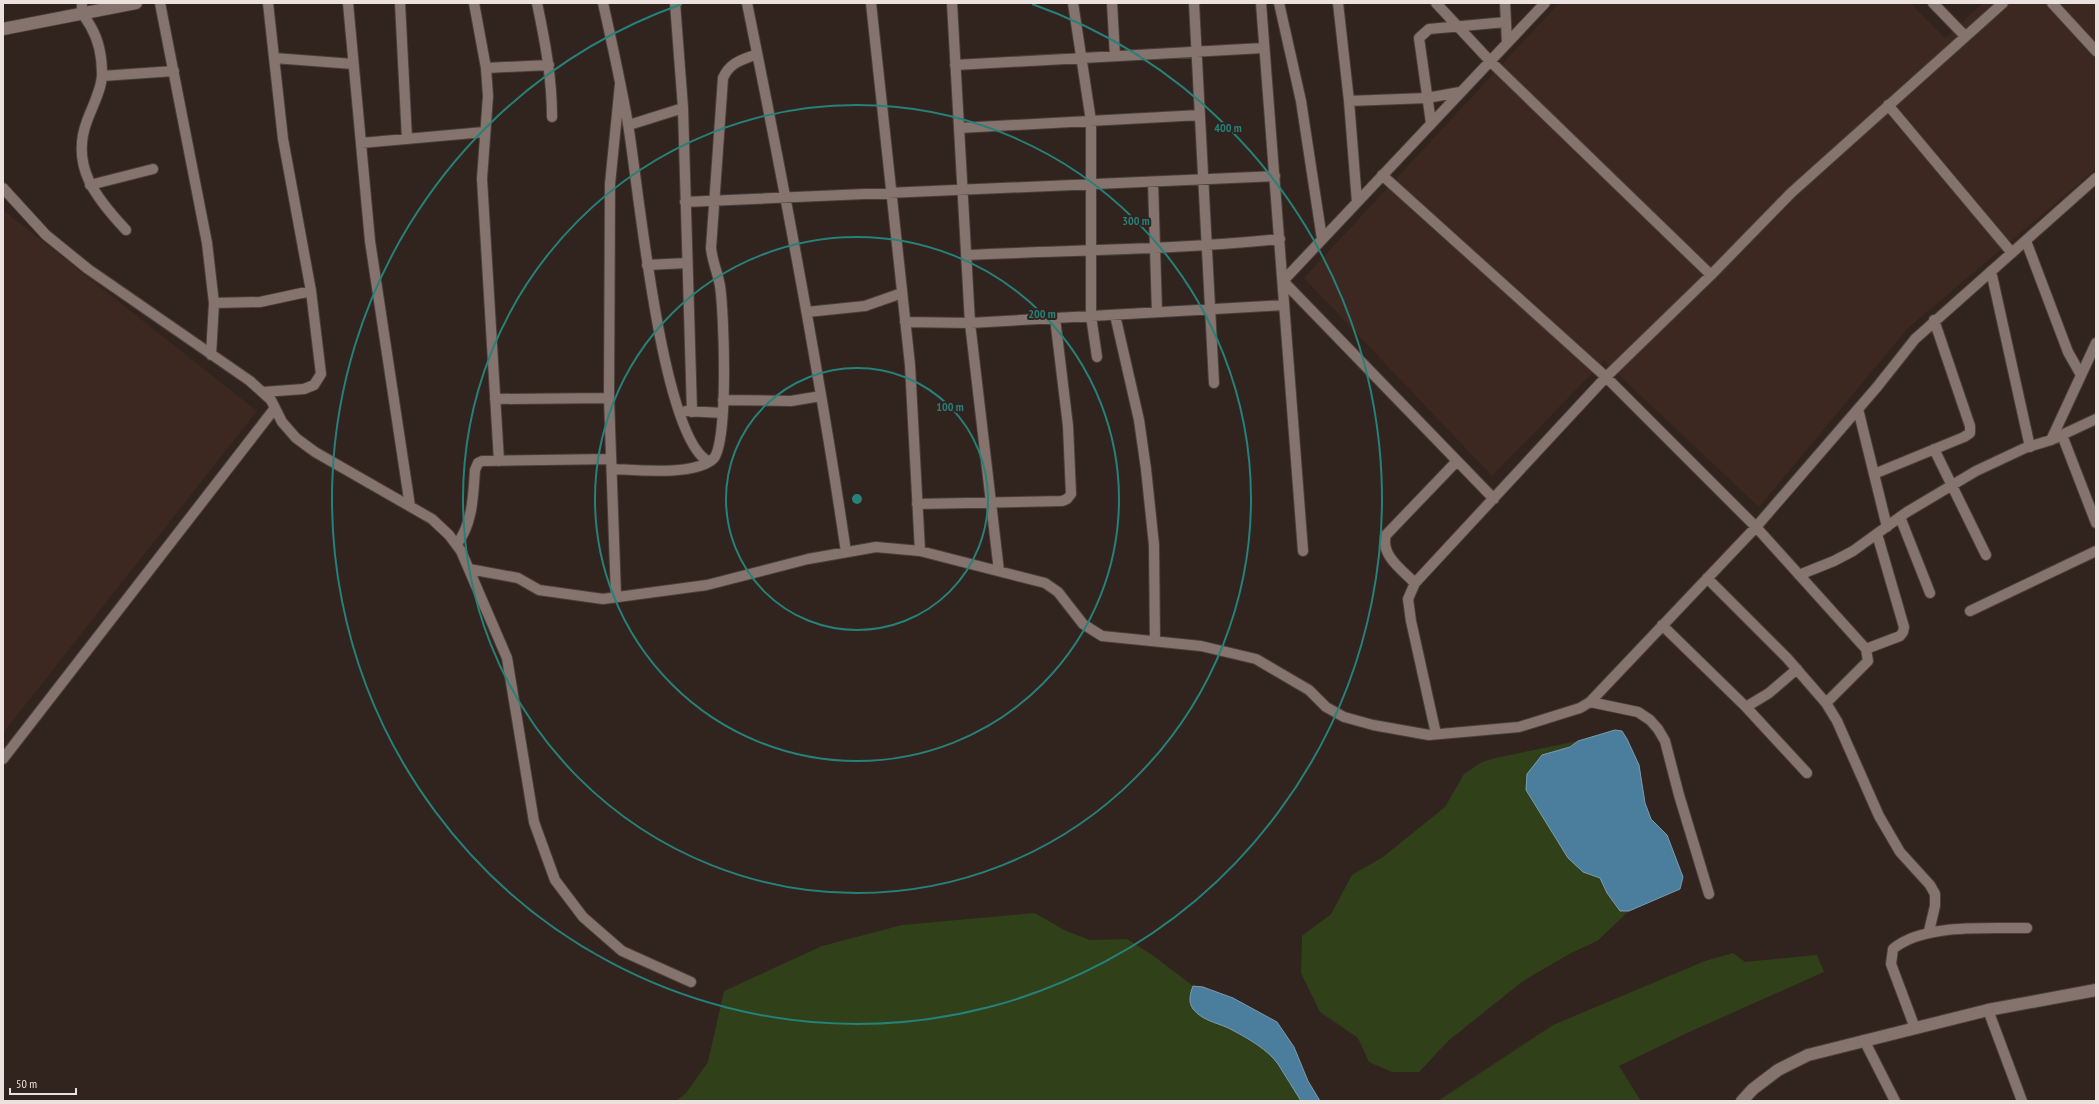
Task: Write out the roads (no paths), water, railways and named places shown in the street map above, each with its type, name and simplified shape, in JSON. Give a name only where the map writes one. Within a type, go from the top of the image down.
[{"type":"street","points":[[3,29],[82,8],[136,3]]},
{"type":"street","points":[[160,3],[207,243],[214,303],[211,355]]},
{"type":"street","points":[[263,392],[304,389],[314,385],[321,374],[311,291],[283,139],[268,3]]},
{"type":"street","points":[[348,3],[370,241],[410,506]]},
{"type":"street","points":[[400,3],[407,139]]},
{"type":"street","points":[[474,3],[486,68],[488,96],[484,132],[482,179],[499,461]]},
{"type":"street","points":[[537,3],[549,65],[552,92],[552,117]]},
{"type":"street","points":[[603,3],[628,125],[647,265],[660,336],[678,411],[696,449],[701,457],[708,461]]},
{"type":"street","points":[[675,3],[684,108],[685,202],[692,412]]},
{"type":"street","points":[[747,3],[787,198],[846,552]]},
{"type":"street","points":[[871,3],[910,365],[920,551]]},
{"type":"street","points":[[952,3],[970,323],[999,571]]},
{"type":"street","points":[[1073,3],[1091,121],[1091,316],[1097,357]]},
{"type":"street","points":[[1112,3],[1115,56]]},
{"type":"street","points":[[1194,3],[1212,309],[1214,383]]},
{"type":"street","points":[[1261,3],[1263,48],[1280,239],[1302,551]]},
{"type":"street","points":[[1279,3],[1301,101],[1322,240]]},
{"type":"street","points":[[1338,3],[1349,101],[1357,202]]},
{"type":"street","points":[[1436,3],[1490,61],[1711,275]]},
{"type":"street","points":[[1505,3],[1507,43]]},
{"type":"street","points":[[1283,281],[1544,3]]},
{"type":"street","points":[[1933,3],[1965,36]]},
{"type":"street","points":[[1436,734],[1411,621],[1408,599],[1414,583],[1494,499],[1606,377],[1711,275],[1791,193],[2003,3]]},
{"type":"street","points":[[2052,3],[2096,51]]},
{"type":"street","points":[[82,8],[92,28],[100,52],[102,76],[81,135],[82,163],[90,185],[106,209],[126,230]]},
{"type":"street","points":[[1431,123],[1426,98],[1420,38],[1429,29],[1506,22]]},
{"type":"street","points":[[955,65],[1263,48]]},
{"type":"street","points":[[457,544],[463,537],[470,517],[475,470],[478,463],[482,461],[612,464],[668,471],[691,469],[713,459],[717,452],[723,413],[725,358],[720,286],[712,258],[711,248],[723,78],[727,69],[736,63],[758,54]]},
{"type":"street","points":[[274,58],[354,64]]},
{"type":"street","points":[[486,68],[549,65]]},
{"type":"street","points":[[102,76],[174,71]]},
{"type":"street","points":[[616,596],[609,398],[610,184],[620,84]]},
{"type":"street","points":[[1349,101],[1426,98],[1460,92]]},
{"type":"street","points":[[1888,106],[2012,253]]},
{"type":"street","points":[[628,125],[684,108]]},
{"type":"street","points":[[959,128],[1200,115]]},
{"type":"street","points":[[361,143],[484,132]]},
{"type":"street","points":[[90,185],[153,169]]},
{"type":"street","points":[[1382,175],[1606,377],[1756,527],[1866,649],[1868,661],[1826,703]]},
{"type":"street","points":[[685,202],[1275,176]]},
{"type":"street","points":[[469,570],[518,578],[539,590],[604,599],[616,596],[707,585],[808,559],[876,546],[920,551],[1045,583],[1058,592],[1084,624],[1102,636],[1201,646],[1256,659],[1309,690],[1326,707],[1344,717],[1373,725],[1429,735],[1519,727],[1580,708],[1590,702],[1756,527],[1858,409],[1915,339],[1934,320],[2026,241],[2096,178]]},
{"type":"street","points":[[1153,182],[1158,312]]},
{"type":"street","points":[[3,188],[46,235],[88,269],[250,381],[263,392],[271,400],[282,422],[296,438],[315,452],[432,519],[457,544],[507,658],[534,822],[555,880],[583,917],[622,951],[691,982]]},
{"type":"street","points":[[966,255],[1090,249],[1208,246],[1280,239]]},
{"type":"street","points":[[2026,241],[2068,352],[2081,375]]},
{"type":"street","points":[[647,265],[687,263]]},
{"type":"street","points":[[1991,271],[2030,447]]},
{"type":"street","points":[[1283,281],[1494,499]]},
{"type":"street","points":[[214,303],[260,302],[311,291]]},
{"type":"street","points":[[807,312],[865,306],[902,293]]},
{"type":"street","points":[[905,322],[970,323],[1284,305]]},
{"type":"street","points":[[1115,315],[1139,420],[1146,469],[1154,545],[1156,641]]},
{"type":"street","points":[[917,504],[991,501],[1062,501],[1067,499],[1071,494],[1068,426],[1055,318]]},
{"type":"street","points":[[1874,474],[1934,450],[1970,433],[1970,426],[1934,320]]},
{"type":"street","points":[[2051,440],[2096,343]]},
{"type":"street","points":[[723,400],[791,401],[821,396]]},
{"type":"street","points":[[495,399],[609,398]]},
{"type":"street","points":[[3,759],[275,408]]},
{"type":"street","points":[[1858,409],[1887,527]]},
{"type":"street","points":[[678,411],[723,413]]},
{"type":"street","points":[[1799,574],[1834,561],[1853,551],[1900,517],[1976,471],[2096,420]]},
{"type":"street","points":[[2062,435],[2096,522]]},
{"type":"street","points":[[1934,450],[1986,555]]},
{"type":"street","points":[[1414,583],[1388,555],[1384,548],[1386,536],[1457,461]]},
{"type":"street","points":[[1900,517],[1930,593]]},
{"type":"street","points":[[1866,649],[1900,636],[1904,627],[1877,534]]},
{"type":"street","points":[[1970,611],[2096,552]]},
{"type":"street","points":[[1707,578],[1797,669],[1826,703],[1837,721],[1878,816],[1900,852],[1930,885],[1935,894],[1935,906],[1929,931]]},
{"type":"street","points":[[1662,625],[1746,707],[1807,773]]},
{"type":"street","points":[[1746,707],[1769,693],[1797,669]]},
{"type":"street","points":[[1590,702],[1638,712],[1650,720],[1658,729],[1665,741],[1676,787],[1709,894]]},
{"type":"street","points":[[1915,1028],[1891,964],[1893,949],[1901,941],[1929,931],[2027,928]]},
{"type":"street","points":[[1742,1101],[1753,1089],[1778,1070],[1808,1055],[1988,1010],[2095,992]]},
{"type":"street","points":[[1988,1010],[2022,1101]]},
{"type":"street","points":[[1864,1040],[1895,1101]]},
{"type":"water","points":[[1615,730],[1622,731],[1627,739],[1639,765],[1645,803],[1651,819],[1667,835],[1683,877],[1680,889],[1629,911],[1620,911],[1607,893],[1600,878],[1583,872],[1568,858],[1526,790],[1527,774],[1542,755],[1570,747],[1578,741]]},
{"type":"water","points":[[1193,986],[1203,987],[1233,998],[1277,1022],[1294,1047],[1308,1081],[1320,1101],[1301,1101],[1278,1064],[1264,1050],[1240,1034],[1229,1028],[1207,1020],[1197,1013],[1191,1006],[1190,1001]]}]
